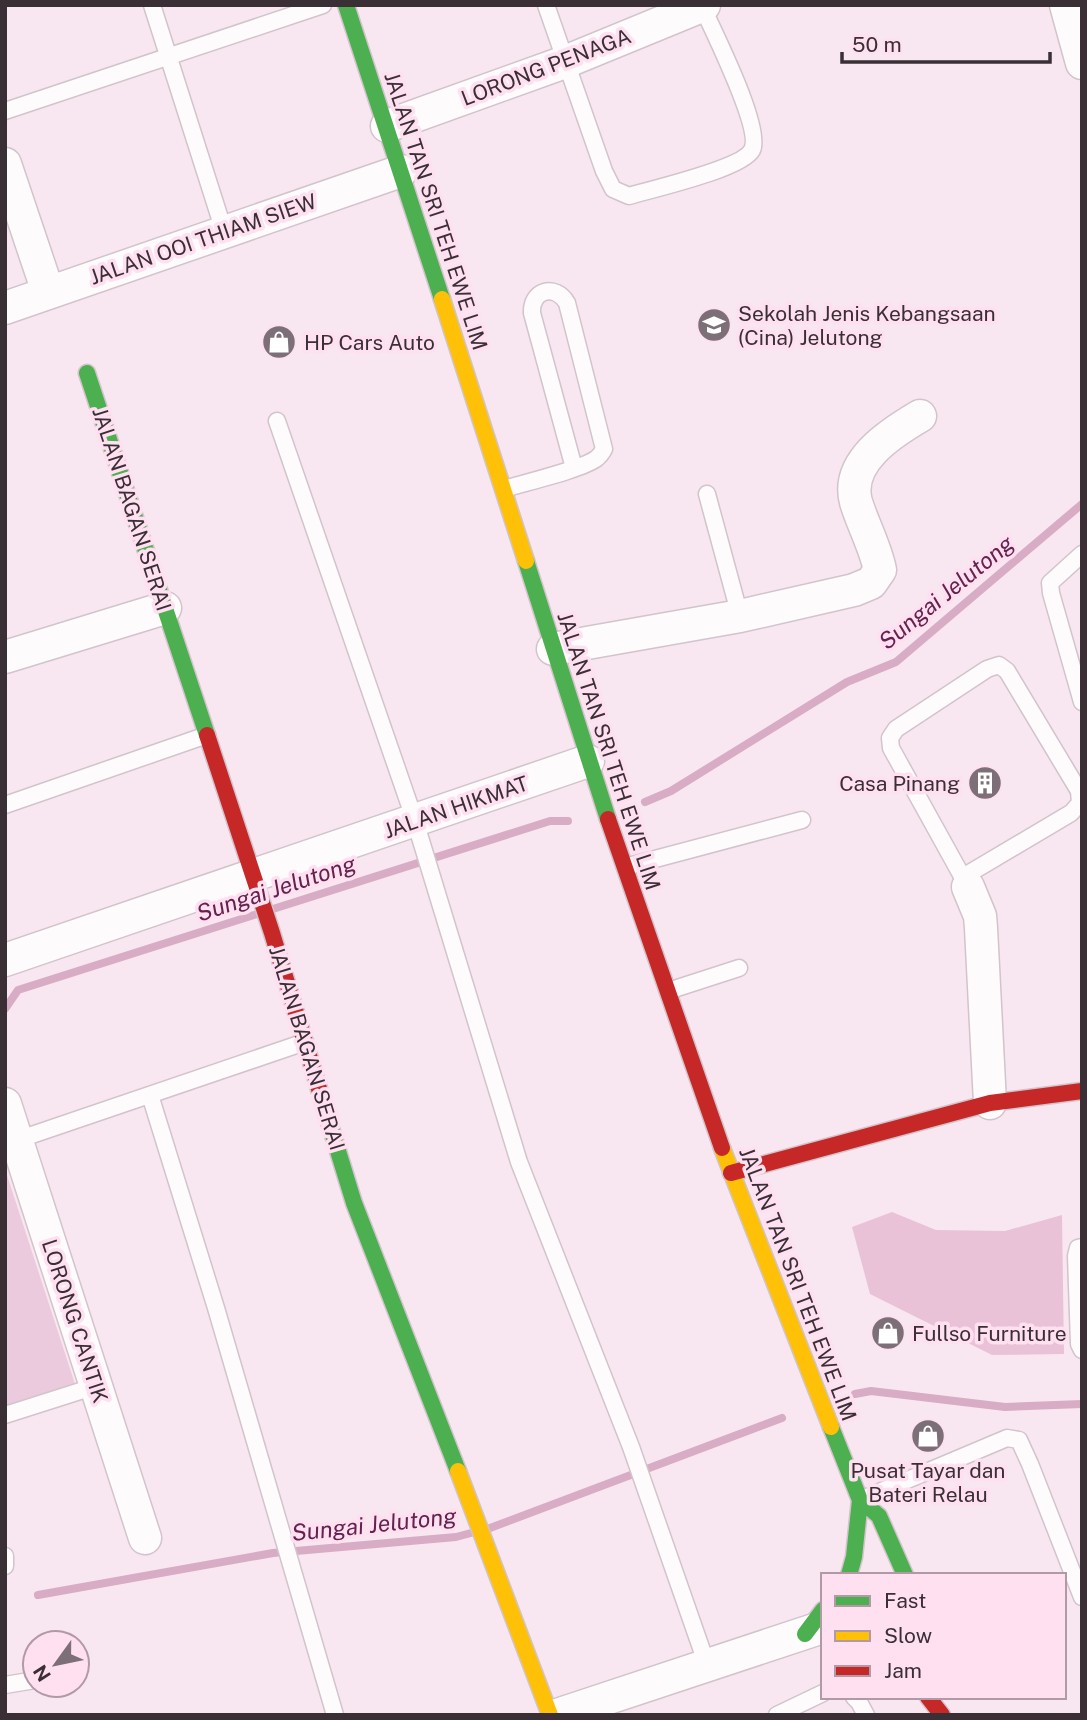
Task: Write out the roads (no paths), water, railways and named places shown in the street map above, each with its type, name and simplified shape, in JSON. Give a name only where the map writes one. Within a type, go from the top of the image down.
[{"type":"main road","name":"JALAN TAN SRI TEH EWE LIM","points":[[346,5],[504,489],[588,761],[731,1173],[860,1500],[858,1526],[872,1563]]},
{"type":"main road","name":"JALAN BAGAN SERAI","points":[[87,373],[272,933],[354,1203],[550,1715]]},
{"type":"main road","points":[[731,1173],[990,1103],[1082,1091]]},
{"type":"main road","name":"JALAN TAN SRI TEH EWE LIM","points":[[860,1500],[879,1516],[904,1573]]},
{"type":"main road","points":[[850,1573],[858,1526]]},
{"type":"main road","points":[[930,1699],[942,1715]]},
{"type":"street","name":"LORONG PENAGA","points":[[387,127],[565,62],[703,5]]},
{"type":"street","points":[[1066,5],[1082,63]]},
{"type":"street","points":[[5,164],[48,292]]},
{"type":"street","name":"JALAN OOI THIAM SIEW","points":[[5,307],[401,171]]},
{"type":"street","points":[[553,649],[740,616],[854,590],[871,583],[880,570],[856,501],[853,483],[859,466],[873,452],[920,416]]},
{"type":"street","points":[[5,657],[165,608]]},
{"type":"street","name":"JALAN HIKMAT","points":[[5,960],[416,829],[588,761]]},
{"type":"street","points":[[965,882],[980,916],[990,1103]]},
{"type":"street","name":"LORONG CANTIK","points":[[5,1104],[145,1538]]},
{"type":"street","points":[[557,1715],[707,1665],[817,1624]]},
{"type":"lane","points":[[152,5],[224,232]]},
{"type":"lane","points":[[5,111],[323,5]]},
{"type":"lane","points":[[547,5],[565,62],[613,189],[629,196],[734,165],[751,152],[755,140],[751,118],[703,5]]},
{"type":"lane","points":[[504,489],[574,468],[600,457],[604,449],[566,303],[562,295],[554,291],[545,292],[531,304],[532,313],[574,468]]},
{"type":"lane","points":[[277,421],[416,829],[519,1162],[631,1447],[707,1665]]},
{"type":"lane","points":[[707,494],[740,616]]},
{"type":"lane","points":[[1082,554],[1050,583],[1082,702]]},
{"type":"lane","points":[[999,665],[1007,671],[1079,791],[1080,803],[1071,813],[965,882],[891,748],[890,738],[896,729],[987,669],[999,665]]},
{"type":"lane","points":[[5,805],[207,736]]},
{"type":"lane","points":[[625,867],[802,820]]},
{"type":"lane","points":[[668,991],[739,968]]},
{"type":"lane","points":[[17,1140],[305,1042]]},
{"type":"lane","points":[[150,1094],[335,1715]]},
{"type":"lane","points":[[1082,1247],[1078,1248],[1076,1256],[1079,1344],[1082,1350]]},
{"type":"lane","points":[[5,1415],[96,1386]]},
{"type":"lane","points":[[860,1500],[1013,1438],[1023,1445],[1076,1584]]},
{"type":"lane","points":[[5,1556],[5,1566]]},
{"type":"lane","points":[[777,1715],[821,1694]]},
{"type":"lane","points":[[856,1699],[866,1715]]},
{"type":"waterway","name":"Sungai Jelutong","points":[[645,802],[671,791],[847,682],[896,662],[1082,504]]},
{"type":"waterway","name":"Sungai Jelutong","points":[[273,909],[550,821],[568,821]]},
{"type":"waterway","name":"Sungai Jelutong","points":[[5,1009],[18,990],[254,915]]},
{"type":"waterway","name":"Sungai Jelutong","points":[[855,1394],[871,1391],[1005,1407],[1082,1404]]},
{"type":"waterway","name":"Sungai Jelutong","points":[[490,1528],[782,1418]]},
{"type":"waterway","name":"Sungai Jelutong","points":[[38,1595],[273,1553],[456,1537],[471,1533]]},
{"type":"place","name":"Sekolah Jenis Kebangsaan (Cina) Jelutong","points":[[714,325]]},
{"type":"place","name":"HP Cars Auto","points":[[279,342]]},
{"type":"place","name":"Casa Pinang","points":[[985,783]]},
{"type":"place","name":"Fullso Furniture","points":[[888,1333]]},
{"type":"place","name":"Pusat Tayar dan Bateri Relau","points":[[928,1436]]}]
